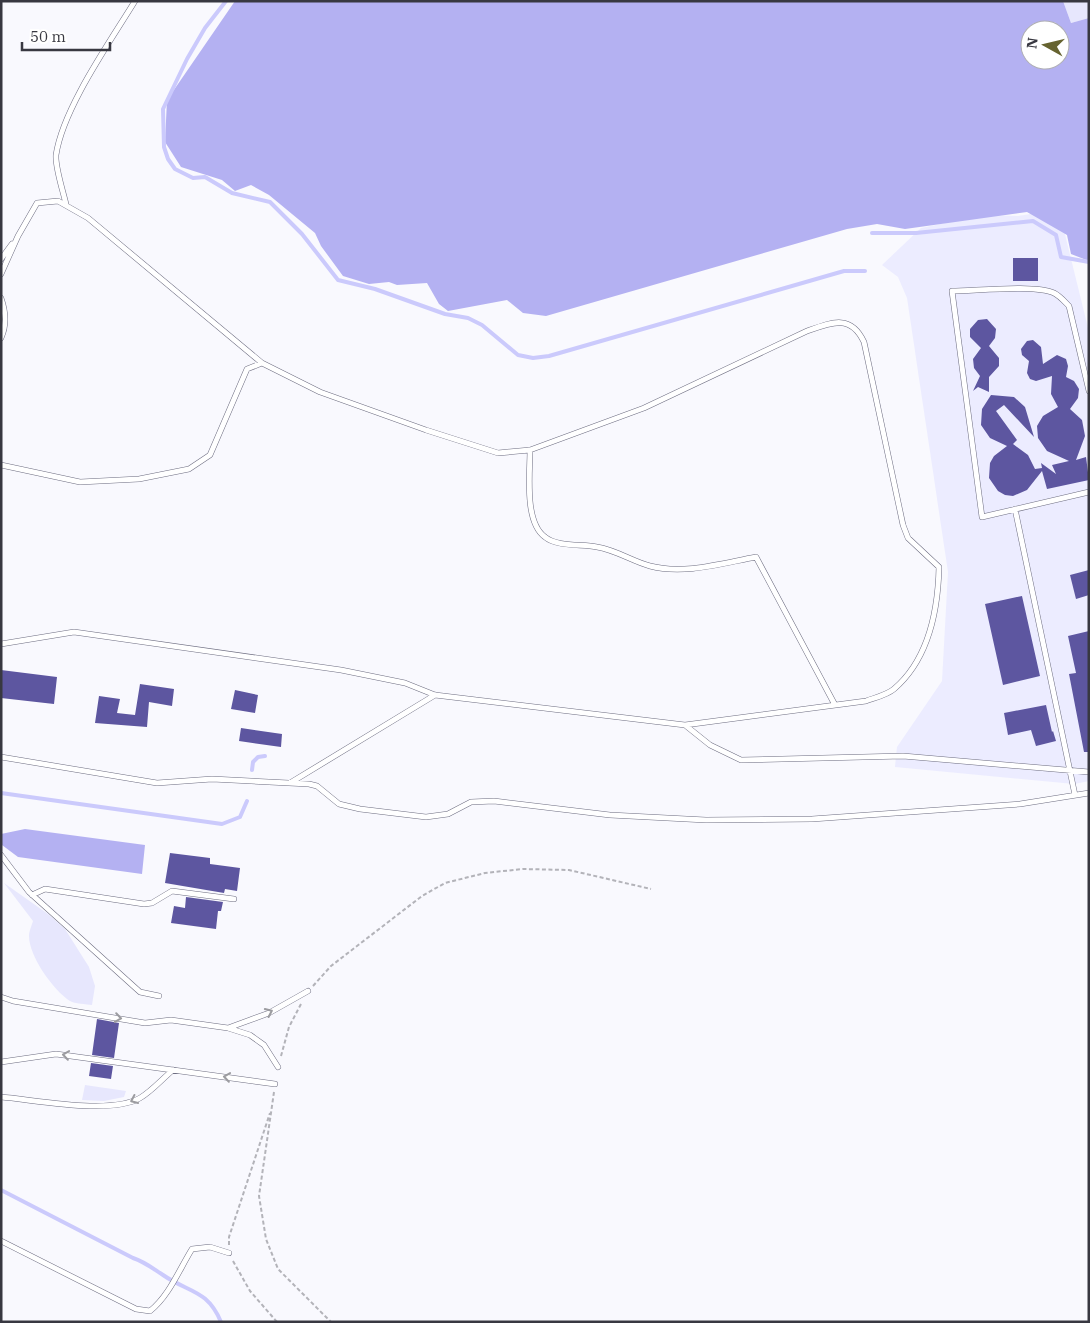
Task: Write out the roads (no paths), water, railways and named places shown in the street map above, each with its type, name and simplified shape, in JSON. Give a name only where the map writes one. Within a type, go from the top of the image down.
[{"type":"lane","points":[[66,204],[56,156],[65,126],[87,79],[135,1]]},
{"type":"lane","points":[[1,274],[18,236],[37,203],[58,201],[88,218],[262,364],[320,392],[498,453],[530,450],[644,408],[807,330],[828,323],[841,322],[849,324],[858,330],[864,342],[903,525],[908,538],[939,567],[939,588],[933,624],[923,649],[910,671],[893,690],[866,701],[685,724],[435,695],[405,683],[341,670],[74,632],[1,644]]},
{"type":"lane","points":[[1,259],[18,236]]},
{"type":"lane","points":[[1089,391],[1069,306],[1062,298],[1053,292],[1033,290],[952,291],[982,517],[1089,492]]},
{"type":"lane","points":[[1,298],[5,309],[6,325],[1,338]]},
{"type":"lane","points":[[1,464],[80,482],[139,479],[189,469],[210,455],[247,369],[262,364]]},
{"type":"lane","points":[[530,450],[529,484],[533,521],[545,537],[562,543],[609,549],[651,566],[686,569],[756,557],[835,705]]},
{"type":"lane","points":[[1015,509],[1075,795]]},
{"type":"lane","points":[[288,784],[435,695]]},
{"type":"lane","points":[[685,724],[710,745],[741,760],[903,756],[1089,772]]},
{"type":"lane","points":[[1,757],[157,783],[212,779],[318,786],[339,804],[360,809],[426,817],[448,814],[471,802],[494,801],[610,815],[706,820],[812,819],[1020,804],[1089,793]]},
{"type":"lane","points":[[1,855],[32,895],[140,992],[159,996]]},
{"type":"lane","points":[[32,895],[44,888],[144,904],[152,903],[172,891],[234,899]]},
{"type":"lane","points":[[228,1028],[269,1013],[308,991]]},
{"type":"lane","points":[[1,997],[13,1001],[145,1023],[171,1020],[228,1028],[250,1035],[264,1045],[278,1067]]},
{"type":"lane","points":[[1,1062],[56,1054],[275,1084]]},
{"type":"lane","points":[[1,1067],[9,1062]]},
{"type":"lane","points":[[1,1097],[102,1107],[124,1104],[140,1098],[173,1070]]},
{"type":"lane","points":[[1,1241],[136,1309],[150,1311],[166,1295],[192,1249],[210,1247],[229,1253]]},
{"type":"lane","points":[[1,1246],[11,1246]]},
{"type":"waterway","points":[[226,1],[205,28],[187,59],[163,109],[164,147],[168,159],[175,169],[193,178],[205,177],[232,193],[270,202],[302,234],[338,280],[375,289],[445,314],[468,318],[482,325],[518,355],[533,358],[549,356],[844,271],[865,271]]},
{"type":"waterway","points":[[872,233],[916,233],[1033,221],[1056,235],[1061,257],[1089,262]]},
{"type":"waterway","points":[[252,770],[253,762],[258,757],[265,756]]},
{"type":"waterway","points":[[1,793],[222,824],[240,817],[247,801]]},
{"type":"waterway","points":[[1,1190],[141,1261],[172,1281],[203,1297],[216,1311],[221,1322]]}]
